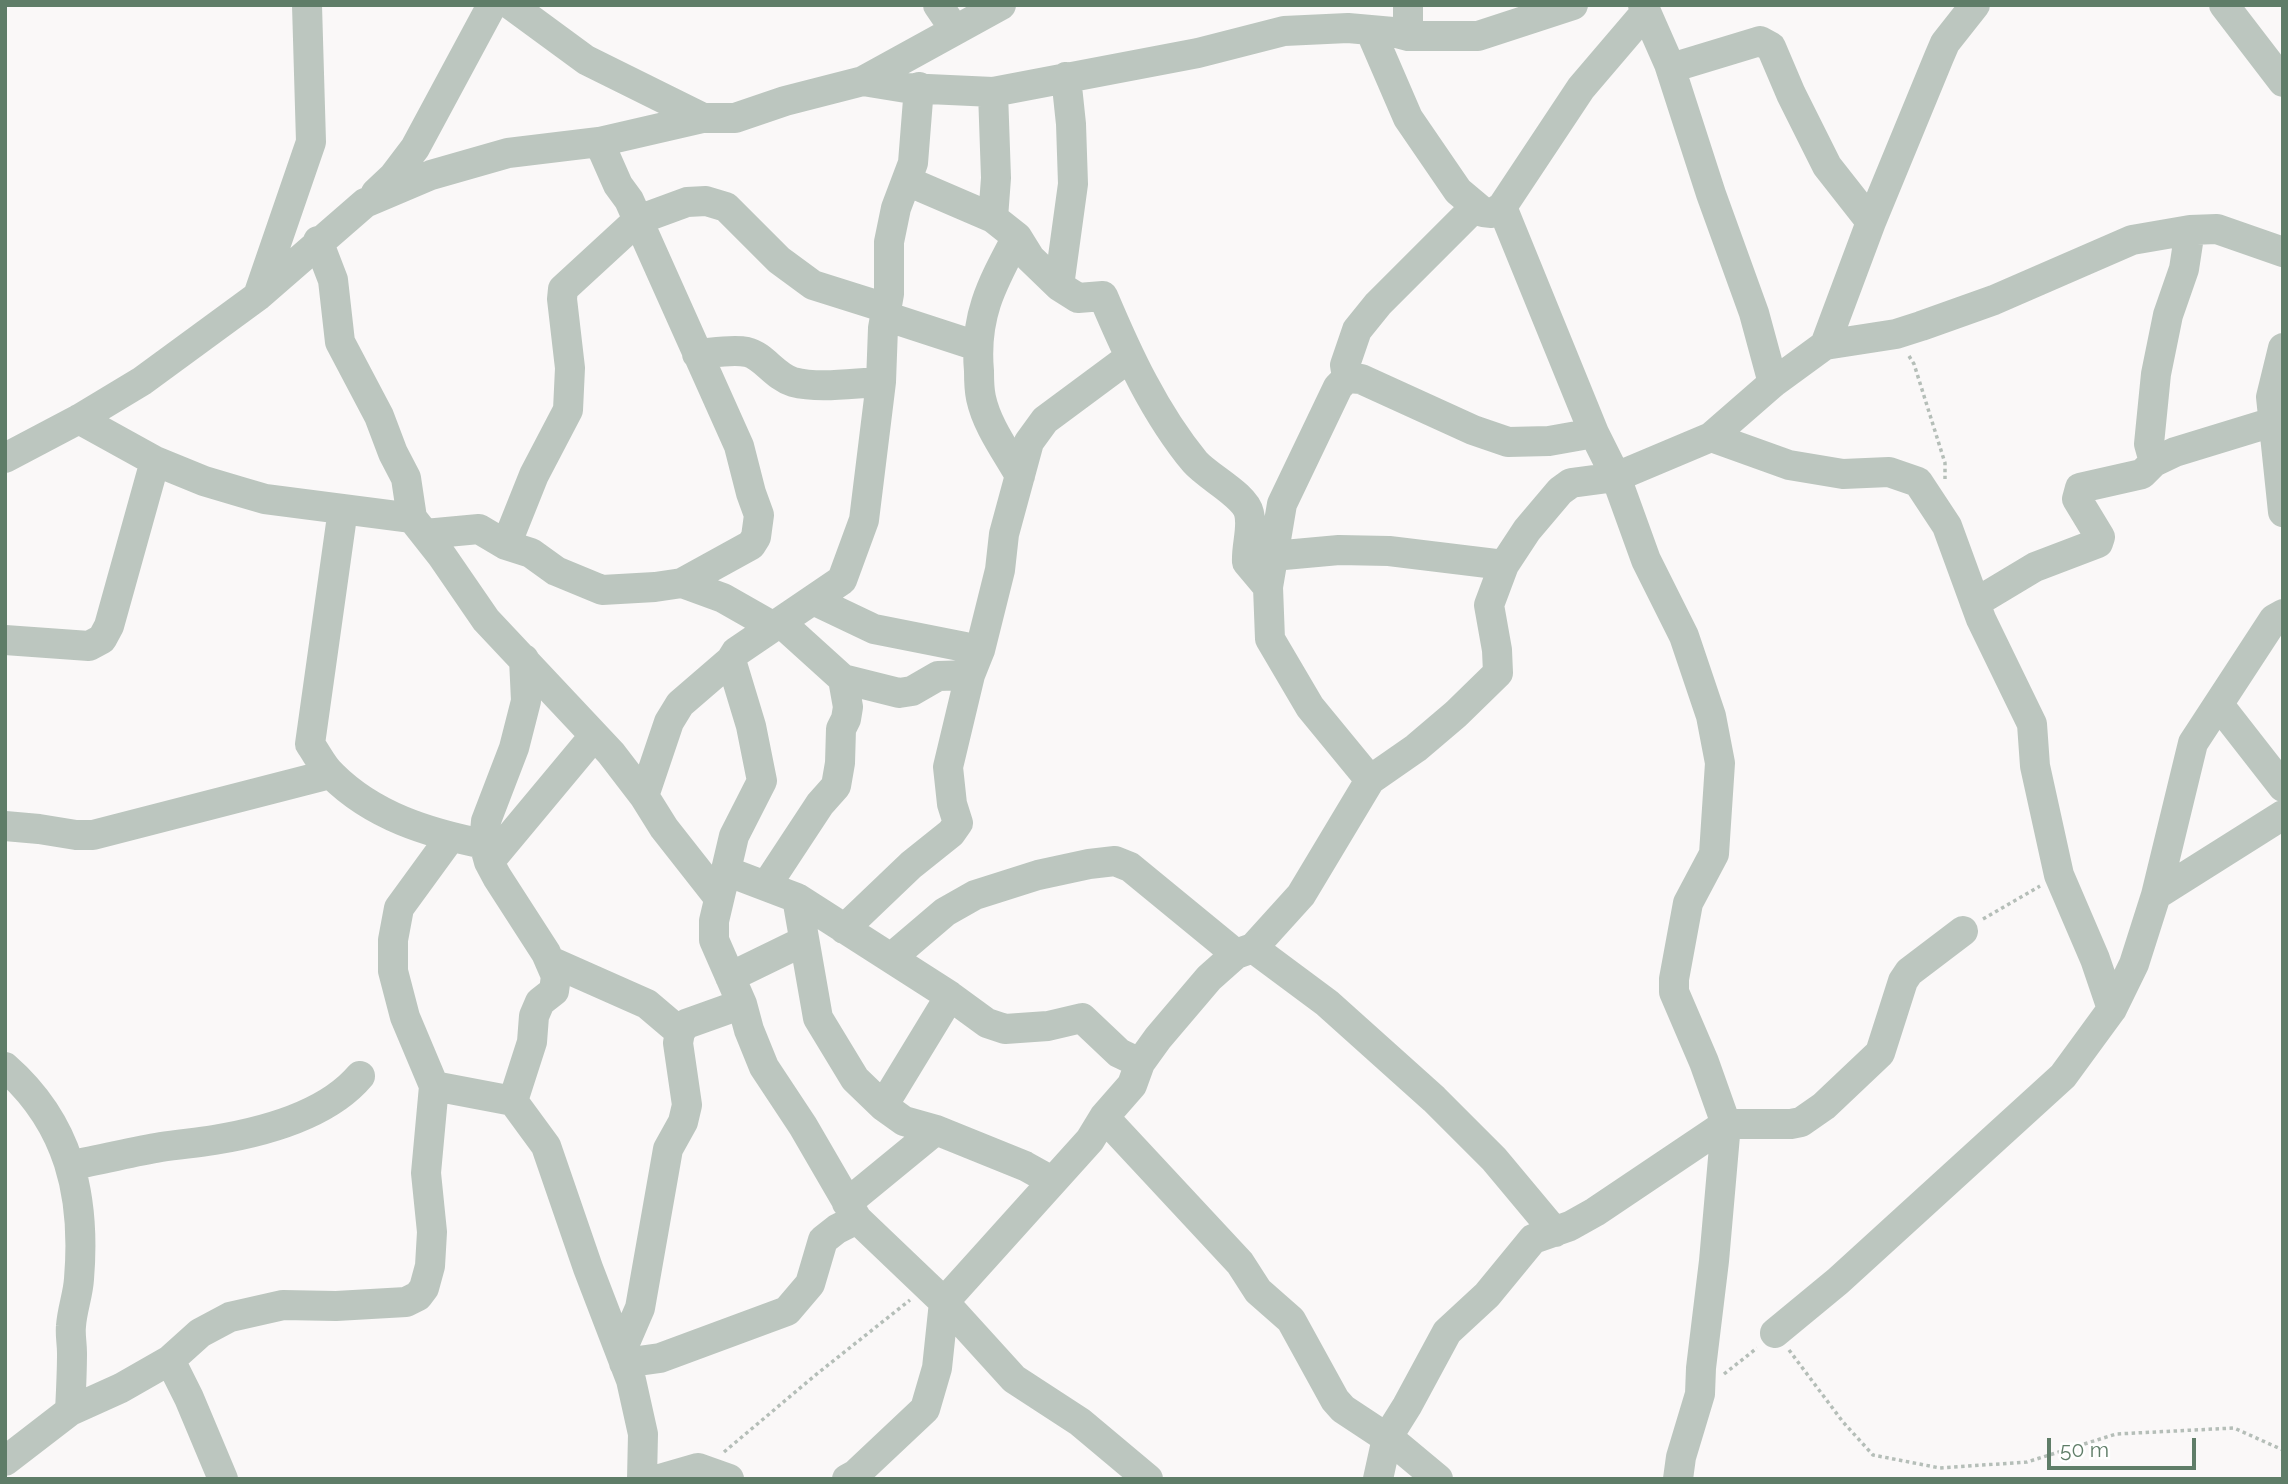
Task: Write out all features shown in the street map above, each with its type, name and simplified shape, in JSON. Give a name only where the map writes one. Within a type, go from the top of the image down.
[{"type":"street","points":[[258,296],[311,142],[307,5]]},
{"type":"street","points":[[5,458],[79,419],[142,381],[258,296],[393,177],[415,148],[492,5]]},
{"type":"street","points":[[511,5],[586,60],[703,118]]},
{"type":"street","points":[[938,5],[955,30]]},
{"type":"street","points":[[365,203],[431,175],[508,153],[599,142],[703,118],[735,118],[785,101],[863,81],[1001,5]]},
{"type":"street","points":[[1408,5],[1408,36]]},
{"type":"street","points":[[863,81],[906,88],[993,92],[1198,53],[1284,31],[1348,28],[1408,36],[1478,36],[1573,5]]},
{"type":"street","points":[[1825,345],[1871,222],[1942,50],[1975,5]]},
{"type":"street","points":[[2224,5],[2283,82]]},
{"type":"street","points":[[1347,378],[1345,365],[1357,330],[1378,304],[1488,207],[1644,9],[1671,68],[1711,194],[1754,313],[1773,383]]},
{"type":"street","points":[[1370,30],[1408,118],[1458,191],[1488,207],[1616,477],[1646,560],[1684,636],[1711,716],[1720,763],[1714,854],[1688,903],[1674,992],[1704,1062],[1726,1124],[1700,1394],[1681,1457],[1678,1479]]},
{"type":"street","points":[[1671,68],[1760,41],[1771,47],[1806,127],[1827,166],[1871,222]]},
{"type":"street","points":[[1059,286],[1073,184],[1066,77]]},
{"type":"street","points":[[644,796],[669,722],[675,713],[700,686],[731,660],[736,652],[842,580],[864,520],[881,382],[890,242],[896,208],[913,163],[919,87]]},
{"type":"street","points":[[993,92],[996,178],[993,218]]},
{"type":"street","points":[[79,419],[155,461],[204,481],[265,499],[343,509],[419,526],[479,529],[506,545],[531,553],[556,571],[602,590],[682,583],[751,545],[756,537],[759,515],[739,446],[638,220],[624,190],[618,185],[599,142]]},
{"type":"street","points":[[907,181],[993,218],[1017,237],[1030,258],[1059,286],[1078,298],[1103,296],[1130,357],[1160,412],[1195,462],[1244,502],[1250,514],[1247,562],[1268,587]]},
{"type":"street","points":[[506,545],[534,475],[568,410],[570,368],[563,289],[638,220],[687,202],[706,201],[726,207],[779,260],[813,285],[977,346]]},
{"type":"street","points":[[847,1479],[856,1474],[925,1409],[937,1368],[935,1295],[1052,1181],[1090,1140],[1104,1117],[1132,1084],[1140,1063],[1209,978],[1244,951],[1301,895],[1370,780],[1416,748],[1498,673],[1489,605],[1504,565],[1527,530],[1560,491],[1571,483],[1616,477],[1711,437],[1773,383],[1825,345],[1896,334],[1994,300],[2132,240],[2190,230],[2217,229],[2283,252]]},
{"type":"street","points":[[2154,462],[2149,444],[2156,374],[2168,315],[2184,270],[2190,230]]},
{"type":"street","points":[[1017,237],[982,309],[977,346],[981,398],[993,430],[1020,476]]},
{"type":"street","points":[[318,241],[333,280],[340,342],[379,416],[406,478],[419,526],[486,620],[611,753],[644,796],[663,828],[723,884],[765,886],[797,898],[950,996],[987,1023],[1005,1029],[1048,1026],[1082,1018],[1119,1053],[1140,1063]]},
{"type":"street","points":[[2282,494],[2271,397],[2283,348]]},
{"type":"street","points":[[697,354],[747,352],[760,359],[774,373],[793,382],[819,385],[881,382]]},
{"type":"street","points":[[844,929],[911,865],[951,834],[958,823],[952,804],[948,767],[1000,570],[1004,534],[1029,442],[1045,420],[1130,357]]},
{"type":"street","points":[[1370,780],[1310,707],[1270,639],[1268,587],[1282,504],[1338,387],[1347,378],[1361,379],[1474,430],[1508,442],[1549,441],[1594,433]]},
{"type":"street","points":[[1975,603],[2035,567],[2098,543],[2100,537],[2077,499],[2080,488],[2142,474],[2154,462],[2175,452],[2273,422]]},
{"type":"street","points":[[1711,437],[1789,465],[1843,474],[1889,472],[1918,482],[1947,526],[1975,603],[2032,723],[2035,766],[2059,875],[2095,959],[2112,1009]]},
{"type":"street","points":[[5,640],[89,646],[102,639],[155,461]]},
{"type":"street","points":[[343,509],[310,744],[330,774],[363,801],[406,823],[486,853]]},
{"type":"street","points":[[1273,556],[1339,550],[1389,551],[1504,565]]},
{"type":"street","points":[[682,583],[723,598],[777,625],[843,680],[899,693],[912,691],[938,676],[975,663]]},
{"type":"street","points":[[813,600],[874,629],[975,663]]},
{"type":"street","points":[[1775,1333],[1838,1281],[2063,1076],[2112,1009],[2134,964],[2156,895],[2193,743],[2274,619],[2283,614]]},
{"type":"street","points":[[513,1101],[532,1042],[534,1016],[540,1002],[554,991],[556,976],[550,961],[486,853],[486,821],[514,748],[526,701],[524,659]]},
{"type":"street","points":[[731,660],[751,726],[761,781],[734,836],[714,922],[714,940],[742,1004],[764,1067],[803,1126],[852,1211],[1014,1379],[1080,1422],[1148,1479]]},
{"type":"street","points":[[765,886],[836,786],[841,729],[848,707],[843,680]]},
{"type":"street","points":[[2219,705],[2283,787]]},
{"type":"street","points":[[486,853],[594,736]]},
{"type":"street","points":[[5,826],[93,835],[330,774]]},
{"type":"street","points":[[2156,895],[2283,815]]},
{"type":"street","points":[[5,1461],[70,1411],[121,1388],[170,1360],[200,1332],[230,1317],[283,1305],[336,1306],[406,1302],[418,1296],[424,1288],[430,1266],[432,1232],[426,1173],[434,1086],[405,1017],[393,971],[393,940],[399,908],[450,838]]},
{"type":"street","points":[[891,958],[945,912],[975,895],[1038,875],[1088,864],[1115,861],[1130,867],[1244,951],[1327,1003],[1434,1099],[1494,1159],[1555,1232]]},
{"type":"street","points":[[797,898],[818,1018],[855,1079],[883,1106],[904,1121],[936,1130],[1025,1166],[1052,1181]]},
{"type":"street","points":[[1378,1479],[1387,1438],[1447,1332],[1487,1295],[1533,1239],[1555,1232],[1595,1212],[1726,1124],[1791,1124],[1801,1122],[1824,1106],[1880,1054],[1903,981],[1909,972],[1963,931]]},
{"type":"street","points":[[730,977],[804,941]]},
{"type":"street","points":[[550,961],[647,1004],[680,1032]]},
{"type":"street","points":[[883,1106],[950,996]]},
{"type":"street","points":[[622,1357],[639,1308],[668,1149],[683,1122],[687,1105],[678,1043],[680,1032],[687,1024],[742,1004]]},
{"type":"street","points":[[5,1067],[26,1085],[40,1102],[52,1120],[71,1165],[76,1192],[80,1257],[70,1335],[70,1411]]},
{"type":"street","points":[[71,1165],[254,1131],[309,1112],[347,1091],[360,1076]]},
{"type":"street","points":[[434,1086],[513,1101],[546,1146],[588,1268],[631,1380],[643,1434],[669,1476],[729,1479]]},
{"type":"street","points":[[1104,1117],[1240,1264],[1258,1291],[1291,1320],[1335,1400],[1343,1409],[1387,1438],[1438,1479]]},
{"type":"street","points":[[622,1357],[660,1359],[787,1311],[810,1284],[823,1240],[936,1130]]},
{"type":"street","points":[[170,1360],[194,1408],[223,1479]]},
{"type":"path","points":[[1896,334],[1914,364],[1945,463],[1946,488]]},
{"type":"path","points":[[1963,931],[2059,875]]},
{"type":"path","points":[[669,1476],[727,1450],[818,1373],[935,1295]]},
{"type":"path","points":[[1700,1394],[1775,1333],[1843,1422],[1873,1455],[1940,1468],[2027,1462],[2116,1434],[2234,1428],[2283,1450]]}]
